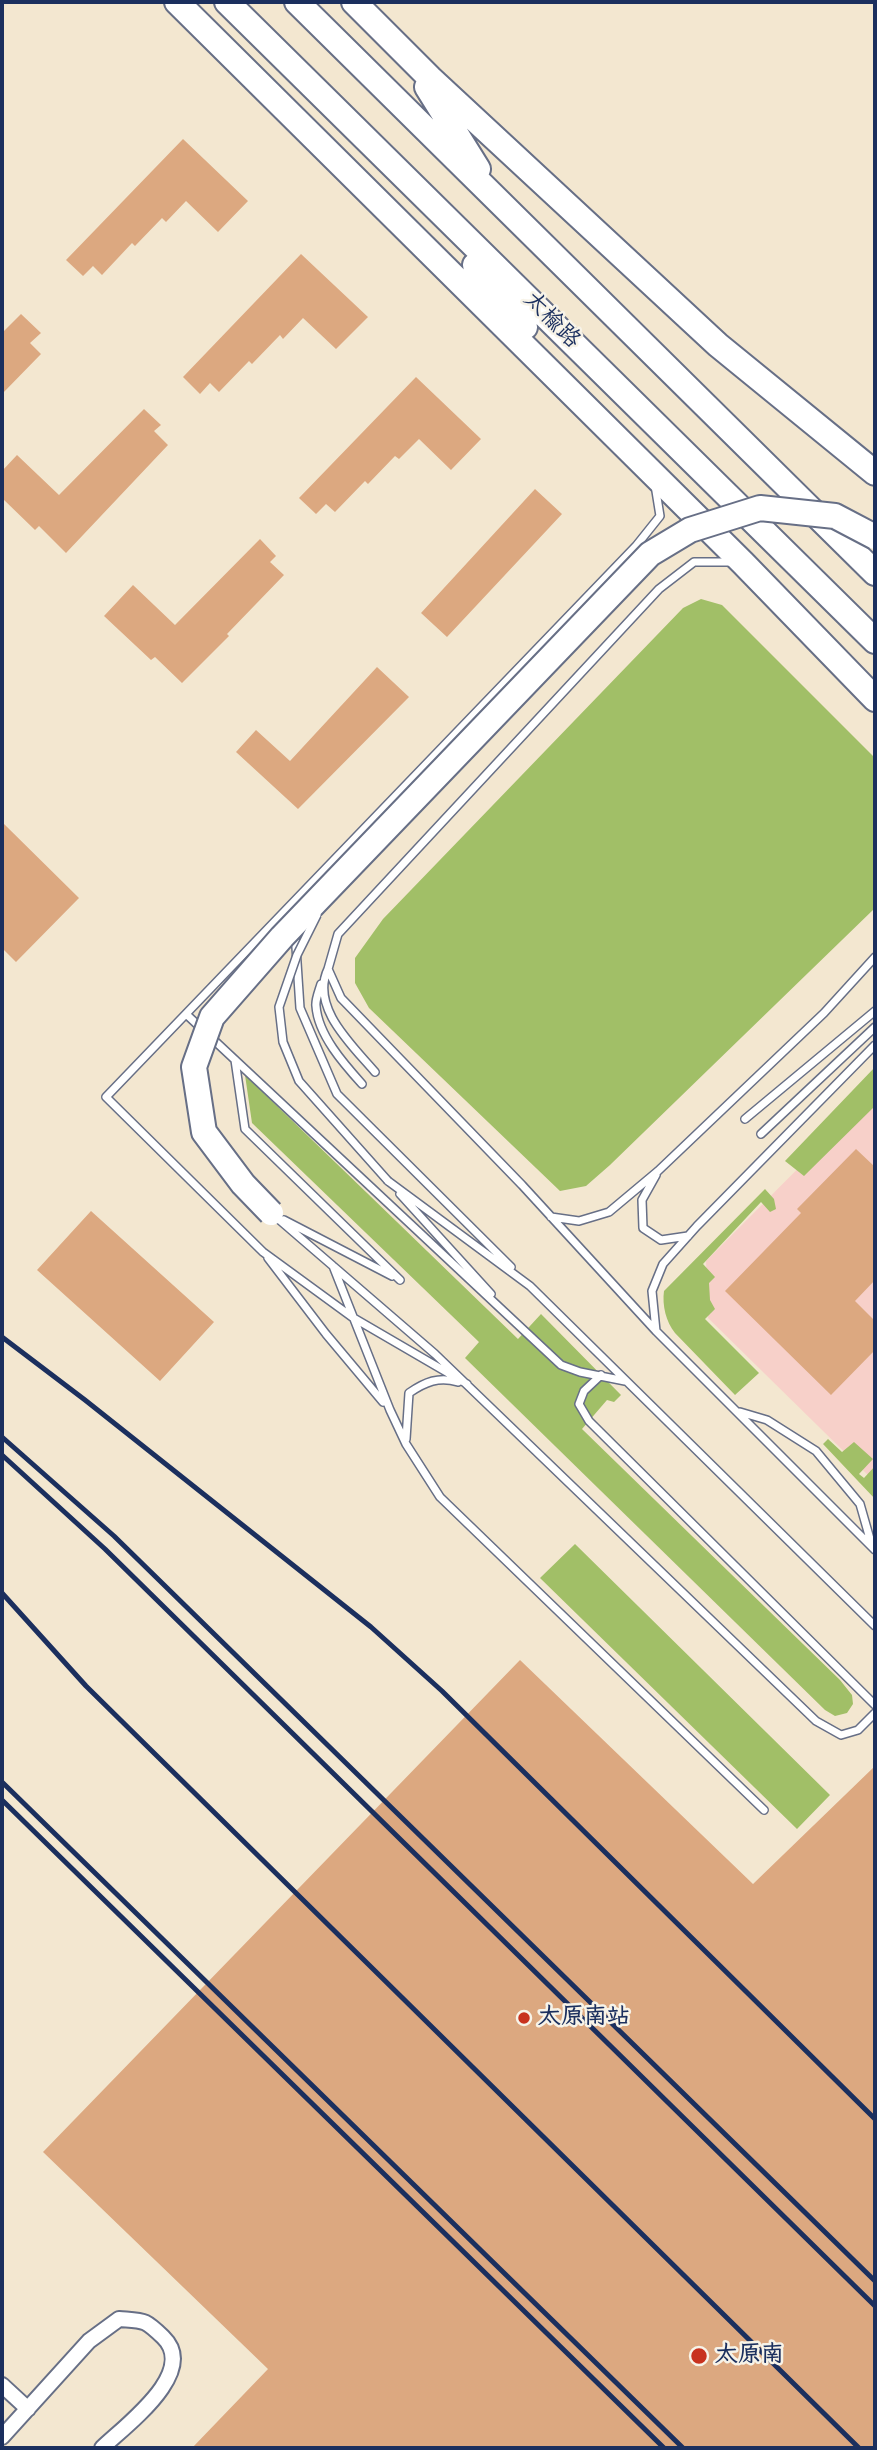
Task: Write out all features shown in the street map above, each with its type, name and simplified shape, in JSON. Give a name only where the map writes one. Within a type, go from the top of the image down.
[{"type":"highway","points":[[177,2],[653,473],[875,699]]},
{"type":"highway","name":"太榆路","points":[[227,2],[875,641]]},
{"type":"highway","name":"太榆路","points":[[297,2],[875,573]]},
{"type":"highway","points":[[354,2],[407,56],[718,345],[875,473]]},
{"type":"highway","points":[[407,56],[501,205]]},
{"type":"highway","points":[[405,177],[599,420]]},
{"type":"highway","points":[[271,1213],[243,1184],[204,1132],[194,1067],[212,1017],[282,937],[650,554],[690,530],[760,508],[835,516],[875,537]]},
{"type":"street","points":[[2,2437],[89,2341],[120,2319],[146,2321],[170,2344],[173,2364],[170,2375],[166,2385],[102,2448]]},
{"type":"street","points":[[2,2385],[28,2409]]},
{"type":"lane","points":[[390,1410],[326,1334],[263,1252],[106,1097],[636,546],[660,516],[653,473]]},
{"type":"lane","points":[[362,1084],[337,1056],[315,1005],[338,934],[659,589],[694,562],[743,563]]},
{"type":"lane","points":[[331,886],[297,955],[279,1007],[283,1042],[299,1081],[529,1335]]},
{"type":"lane","points":[[293,903],[300,1008],[337,1094],[875,1626]]},
{"type":"lane","points":[[551,1217],[579,1221],[609,1212],[658,1171],[824,1013],[875,957]]},
{"type":"lane","points":[[328,969],[341,998],[656,1331],[874,1548]]},
{"type":"lane","points":[[322,981],[325,1001],[339,1029],[375,1072]]},
{"type":"lane","points":[[745,1119],[875,1011]]},
{"type":"lane","points":[[187,1014],[561,1365],[627,1382]]},
{"type":"lane","points":[[761,1134],[875,1027]]},
{"type":"lane","points":[[656,1331],[652,1291],[663,1264],[875,1045]]},
{"type":"lane","points":[[234,1059],[245,1129],[400,1280],[271,1213]]},
{"type":"lane","points":[[658,1171],[642,1200],[643,1228],[661,1240],[688,1236]]},
{"type":"lane","points":[[388,1181],[530,1286]]},
{"type":"lane","points":[[271,1213],[435,1353],[816,1721],[841,1735],[858,1730],[875,1715]]},
{"type":"lane","points":[[263,1252],[352,1317],[467,1384]]},
{"type":"lane","points":[[333,1266],[390,1410],[406,1444],[440,1497],[764,1810]]},
{"type":"lane","points":[[601,1375],[584,1391],[579,1404],[589,1421],[875,1705]]},
{"type":"lane","points":[[406,1444],[409,1393],[426,1381],[449,1379],[467,1384]]},
{"type":"lane","points":[[737,1411],[767,1420],[816,1451],[860,1504],[874,1548]]},
{"type":"shaded area","points":[[875,1091],[875,1482],[708,1318],[706,1261]]},
{"type":"green space","points":[[701,599],[722,605],[875,758],[875,908],[610,1165],[586,1186],[560,1191],[369,1008],[355,983],[355,958],[383,919],[683,608]]},
{"type":"green space","points":[[875,1067],[875,1106],[804,1176],[785,1161]]},
{"type":"green space","points":[[245,1075],[518,1339],[541,1314],[621,1395],[614,1402],[607,1400],[582,1429],[840,1680],[852,1695],[853,1704],[847,1713],[835,1716],[825,1710],[465,1358],[479,1342],[252,1123]]},
{"type":"green space","points":[[765,1189],[774,1199],[776,1209],[770,1212],[761,1202],[703,1264],[715,1277],[709,1283],[710,1300],[715,1309],[705,1319],[759,1373],[735,1395],[672,1329],[665,1313],[664,1291]]},
{"type":"green space","points":[[828,1439],[842,1452],[854,1442],[873,1459],[859,1474],[864,1478],[875,1466],[875,1499],[823,1444]]},
{"type":"green space","points":[[575,1544],[830,1795],[797,1829],[540,1578]]},
{"type":"building","points":[[183,139],[248,201],[218,232],[186,201],[166,222],[162,218],[135,246],[132,243],[102,275],[93,266],[83,276],[66,260]]},
{"type":"building","points":[[301,254],[368,317],[336,349],[303,318],[283,339],[280,335],[252,364],[249,361],[219,392],[210,383],[200,394],[183,377]]},
{"type":"building","points":[[21,314],[41,333],[30,343],[41,354],[2,394],[2,333]]},
{"type":"building","points":[[416,377],[481,439],[451,470],[419,439],[399,459],[395,456],[368,484],[365,481],[335,512],[326,504],[316,514],[299,498]]},
{"type":"building","points":[[144,409],[161,425],[154,431],[168,445],[66,553],[39,526],[35,530],[2,498],[2,471],[17,455],[59,495]]},
{"type":"building","points":[[535,489],[562,514],[447,637],[421,613]]},
{"type":"building","points":[[260,539],[276,556],[270,562],[284,575],[182,683],[155,657],[151,660],[104,616],[133,585],[175,625]]},
{"type":"building","points":[[377,667],[409,697],[298,809],[236,752],[256,730],[290,761]]},
{"type":"building","points":[[2,822],[79,898],[16,962],[2,948]]},
{"type":"building","points":[[856,1149],[875,1167],[875,1280],[855,1301],[875,1321],[875,1350],[831,1395],[725,1291],[801,1213],[797,1209]]},
{"type":"building","points":[[91,1211],[214,1322],[160,1381],[37,1270]]},
{"type":"building","name":"太原南站","points":[[520,1660],[753,1884],[875,1766],[875,2448],[192,2448],[268,2369],[43,2152]]},
{"type":"railway","points":[[2,1337],[371,1627],[442,1691],[875,2119]]},
{"type":"railway","points":[[2,1437],[114,1536],[875,2281]]},
{"type":"railway","points":[[2,1455],[105,1549],[875,2306]]},
{"type":"railway","points":[[2,1593],[86,1686],[859,2448]]},
{"type":"railway","points":[[2,1782],[683,2448]]},
{"type":"railway","points":[[2,1800],[664,2448]]},
{"type":"place","name":"太原南站","points":[[524,2018]]},
{"type":"place","name":"太原南","points":[[699,2356]]}]
